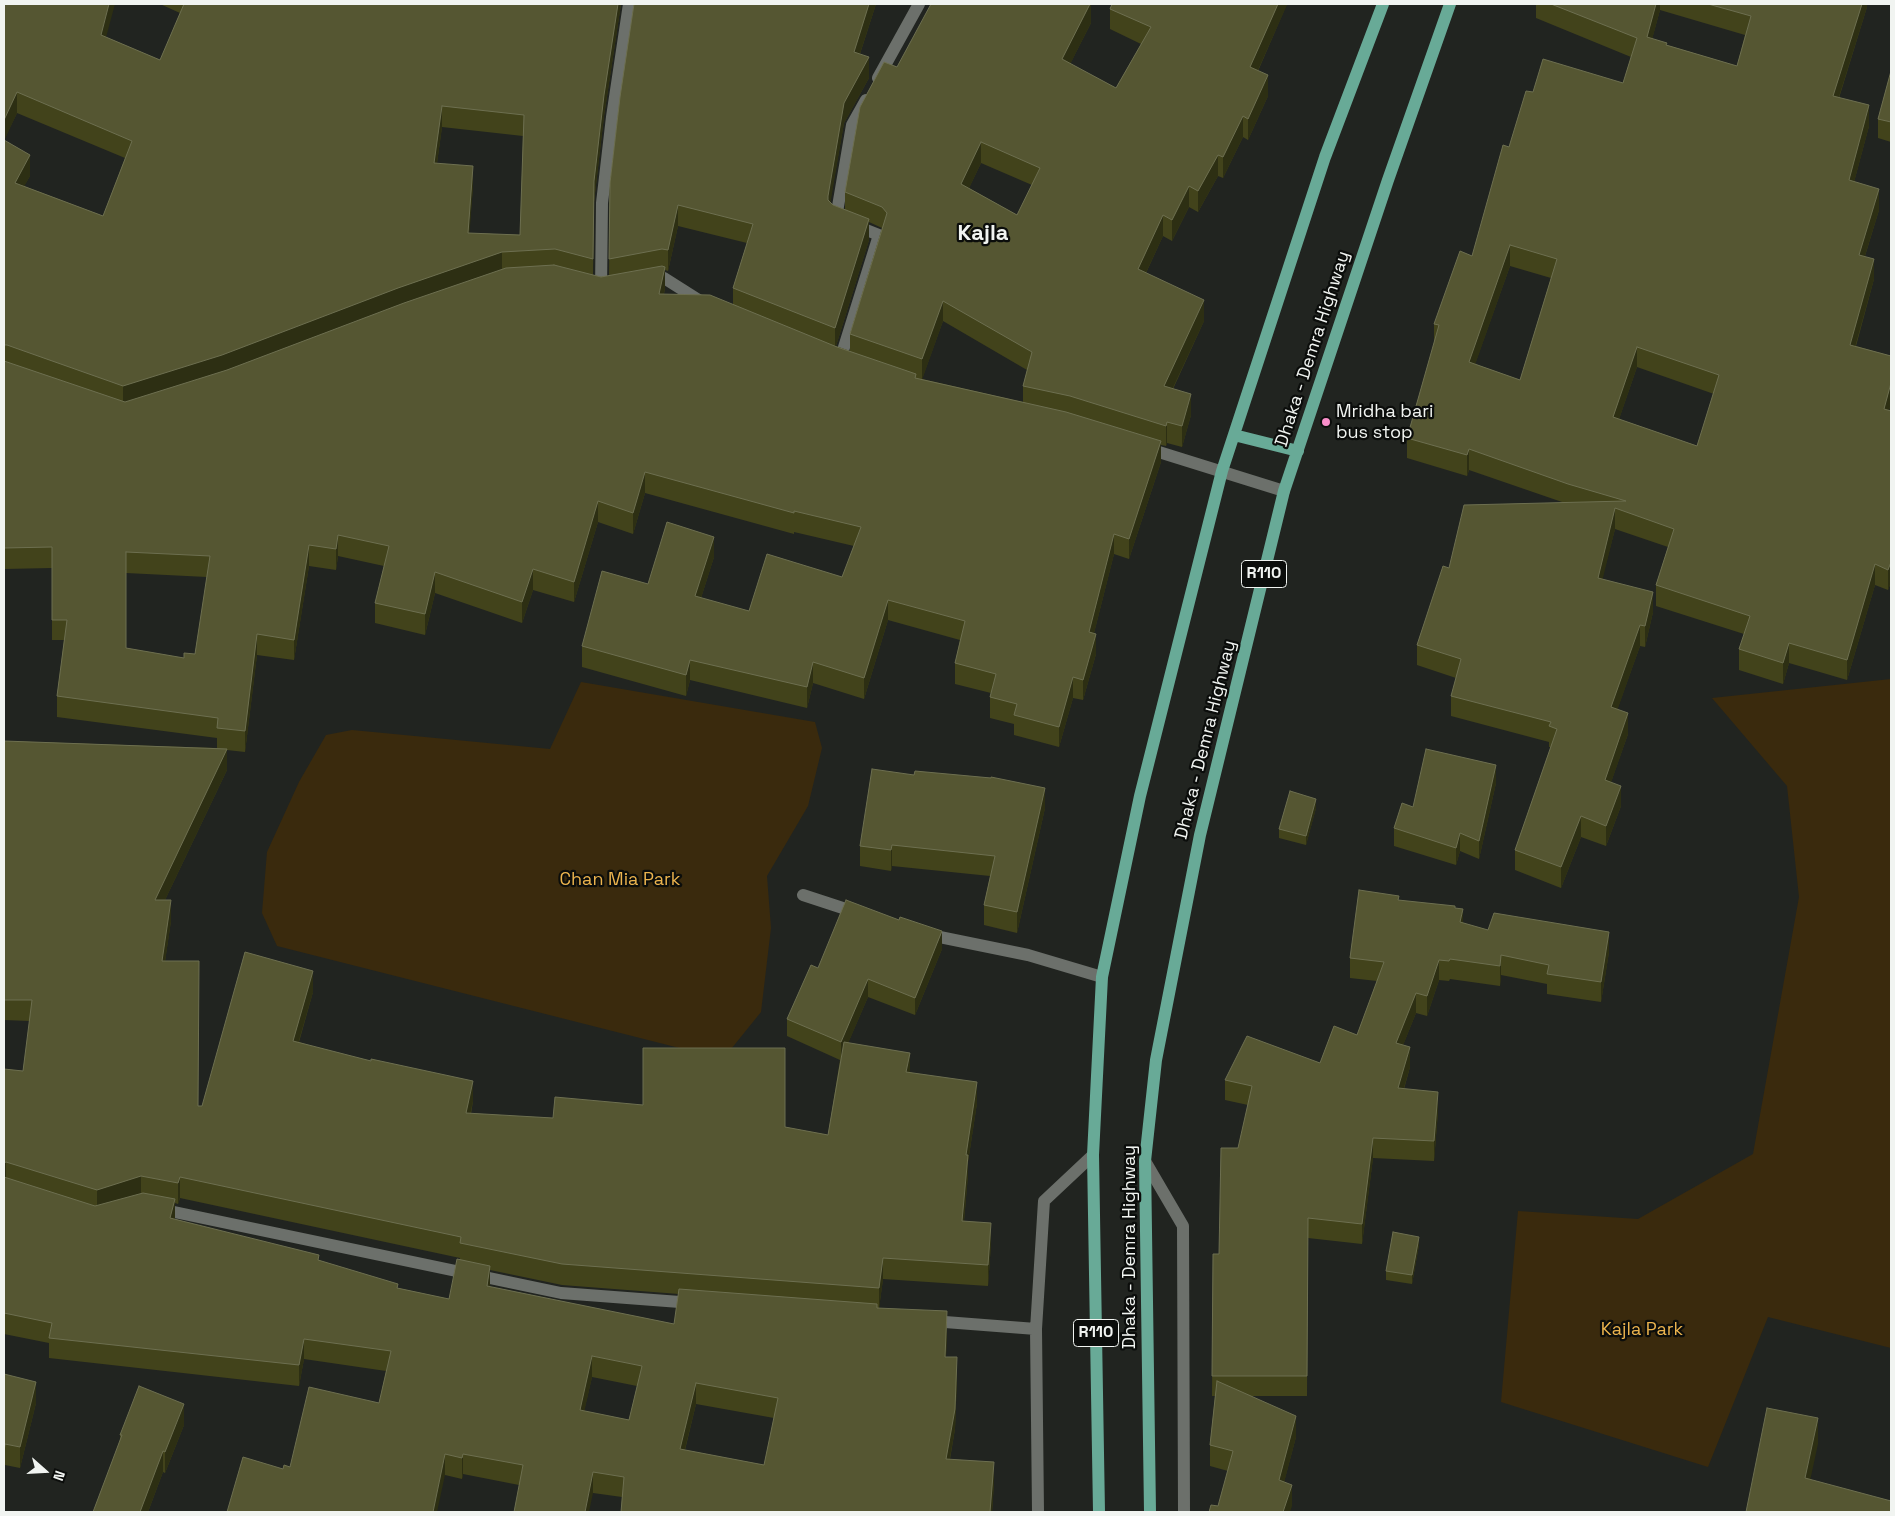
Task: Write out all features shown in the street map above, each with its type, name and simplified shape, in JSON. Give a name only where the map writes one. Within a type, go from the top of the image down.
[{"type":"main road","name":"Dhaka - Demra Highway","points":[[1099,1512],[1093,1155],[1102,977],[1140,796],[1222,471],[1325,158],[1382,4]]},
{"type":"main road","name":"Dhaka - Demra Highway","points":[[1150,1512],[1145,1161],[1156,1060],[1200,835],[1284,491],[1388,180],[1450,4]]},
{"type":"main road","points":[[1234,435],[1298,451]]},
{"type":"street","points":[[601,289],[602,202],[612,117],[629,4]]},
{"type":"street","points":[[840,360],[879,235],[836,218],[852,125],[919,4]]},
{"type":"street","points":[[637,283],[664,278],[717,312]]},
{"type":"street","points":[[1132,444],[1284,491]]},
{"type":"street","points":[[803,895],[866,916]]},
{"type":"street","points":[[912,930],[930,936],[1028,955],[1102,977]]},
{"type":"street","points":[[1038,1512],[1036,1329],[1044,1201],[1093,1155]]},
{"type":"street","points":[[1145,1161],[1182,1226],[1184,1512]]},
{"type":"street","points":[[143,1205],[561,1293],[710,1304]]},
{"type":"street","points":[[917,1320],[1036,1329]]},
{"type":"green space","name":"Kajla Park","points":[[1891,679],[1891,1348],[1768,1317],[1708,1467],[1501,1402],[1518,1211],[1638,1219],[1753,1154],[1799,897],[1787,786],[1712,698]]},
{"type":"green space","name":"Chan Mia Park","points":[[581,682],[815,722],[822,748],[808,806],[767,876],[771,928],[761,1012],[723,1059],[277,946],[262,913],[267,852],[299,782],[326,735],[352,730],[550,749]]},
{"type":"building","points":[[4,4],[109,4],[101,35],[160,60],[184,4],[618,4],[604,95],[594,181],[593,259],[555,249],[502,252],[398,288],[222,355],[123,386],[4,345],[4,140],[30,155],[15,183],[103,216],[132,141],[17,92],[4,120]],"holes":[[[442,106],[524,115],[520,235],[468,233],[473,166],[434,163]]]},
{"type":"building","points":[[634,4],[869,4],[854,52],[869,57],[844,103],[828,200],[833,205],[869,219],[835,328],[733,288],[753,224],[678,205],[668,250],[662,249],[609,259],[610,183],[620,97]]},
{"type":"building","points":[[931,4],[1090,4],[1062,59],[1116,88],[1151,27],[1110,9],[1112,4],[1278,4],[1250,67],[1268,75],[1248,119],[1243,116],[1223,157],[1218,155],[1198,191],[1189,186],[1172,220],[1163,215],[1138,269],[1204,300],[1164,386],[1191,394],[1182,426],[1167,422],[1166,426],[1070,396],[1023,386],[1032,352],[943,301],[922,359],[850,334],[887,213],[882,207],[845,192],[860,107],[884,62],[897,67]],"holes":[[[981,142],[1040,168],[1017,215],[961,184]]]},
{"type":"building","points":[[1551,4],[1656,4],[1647,37],[1667,43],[1666,45],[1737,66],[1751,16],[1708,4],[1862,4],[1833,96],[1869,105],[1849,180],[1879,189],[1859,255],[1874,259],[1850,345],[1891,356],[1891,383],[1884,409],[1891,411],[1891,562],[1888,570],[1875,564],[1847,660],[1789,643],[1783,663],[1739,649],[1750,616],[1656,585],[1674,529],[1615,508],[1598,578],[1653,592],[1645,626],[1640,625],[1611,707],[1628,713],[1605,780],[1621,786],[1606,826],[1581,816],[1561,867],[1515,850],[1557,729],[1549,726],[1551,722],[1451,696],[1461,659],[1417,645],[1443,566],[1449,568],[1464,505],[1626,501],[1568,484],[1469,449],[1467,455],[1407,438],[1439,325],[1434,324],[1460,251],[1472,256],[1503,145],[1509,147],[1526,91],[1533,92],[1543,59],[1623,83],[1637,38]],"holes":[[[1510,245],[1557,259],[1520,380],[1469,362]],[[1637,347],[1719,375],[1697,446],[1613,417]]]},
{"type":"building","points":[[1891,71],[1891,122],[1878,119]]},
{"type":"building","points":[[554,265],[601,277],[662,266],[665,267],[659,294],[710,295],[837,347],[916,374],[915,378],[1066,412],[1161,441],[1129,539],[1114,534],[1089,632],[1096,634],[1083,680],[1073,677],[1059,727],[1014,715],[1017,704],[990,697],[996,674],[955,663],[965,621],[888,600],[864,678],[813,662],[807,687],[690,660],[686,675],[582,646],[602,571],[648,584],[667,522],[714,537],[695,596],[749,611],[767,554],[842,577],[861,527],[794,511],[794,513],[645,472],[633,513],[598,501],[574,582],[533,569],[522,602],[435,572],[425,614],[375,603],[389,546],[338,535],[336,549],[309,545],[294,640],[257,634],[245,731],[217,728],[218,718],[57,696],[67,620],[52,620],[52,547],[4,548],[4,361],[125,402],[227,370],[404,303],[506,268]],"holes":[[[126,552],[210,556],[195,654],[184,653],[184,658],[126,648]]]},
{"type":"building","points":[[4,741],[227,749],[155,900],[171,900],[162,961],[199,961],[198,1106],[202,1106],[245,952],[313,971],[293,1041],[371,1061],[371,1059],[473,1081],[466,1113],[553,1118],[555,1097],[643,1105],[643,1048],[785,1048],[785,1127],[828,1135],[844,1042],[910,1053],[906,1072],[977,1082],[966,1155],[968,1155],[962,1221],[991,1223],[988,1265],[883,1258],[879,1288],[562,1264],[460,1243],[461,1237],[180,1177],[178,1183],[141,1176],[97,1190],[6,1162],[4,1163],[4,1069],[23,1071],[32,1000],[4,1000]]},
{"type":"building","points":[[1426,749],[1496,765],[1479,841],[1460,833],[1456,848],[1394,828],[1402,803],[1413,807]]},
{"type":"building","points":[[872,769],[914,775],[915,771],[991,777],[1045,788],[1017,912],[984,905],[995,856],[892,845],[891,850],[860,846]]},
{"type":"building","points":[[1290,791],[1316,799],[1306,836],[1279,829]]},
{"type":"building","points":[[1359,890],[1399,896],[1398,900],[1455,906],[1455,908],[1463,909],[1460,922],[1488,930],[1494,913],[1609,932],[1601,982],[1547,974],[1549,965],[1501,955],[1500,966],[1450,959],[1449,961],[1439,960],[1427,996],[1416,993],[1396,1043],[1410,1047],[1398,1088],[1438,1092],[1434,1141],[1373,1138],[1362,1224],[1308,1218],[1307,1376],[1212,1376],[1213,1254],[1219,1254],[1221,1148],[1238,1148],[1252,1086],[1225,1080],[1247,1036],[1320,1063],[1334,1026],[1357,1035],[1384,962],[1350,958]]},
{"type":"building","points":[[846,900],[899,920],[900,917],[942,931],[915,998],[868,979],[841,1042],[787,1019],[811,965],[818,968]]},
{"type":"building","points":[[4,1177],[95,1206],[143,1193],[175,1199],[170,1218],[319,1255],[318,1260],[398,1284],[397,1288],[449,1299],[457,1259],[490,1266],[487,1286],[674,1324],[679,1289],[877,1304],[877,1308],[947,1311],[945,1357],[957,1357],[955,1409],[946,1459],[994,1462],[990,1512],[621,1512],[624,1477],[593,1472],[585,1512],[514,1512],[523,1465],[463,1454],[462,1458],[445,1454],[433,1512],[227,1512],[243,1457],[283,1469],[284,1465],[290,1467],[309,1387],[379,1403],[391,1351],[304,1339],[299,1365],[49,1338],[52,1323],[4,1313]],"holes":[[[592,1356],[642,1366],[629,1420],[580,1410]],[[696,1383],[778,1398],[764,1465],[680,1449]]]},
{"type":"building","points":[[1393,1232],[1419,1237],[1412,1275],[1386,1271]]},
{"type":"building","points":[[4,1374],[36,1382],[20,1447],[5,1444],[4,1452]]},
{"type":"building","points":[[1217,1381],[1296,1416],[1279,1480],[1292,1485],[1283,1512],[1209,1512],[1211,1505],[1218,1506],[1233,1451],[1210,1445]]},
{"type":"building","points":[[139,1386],[184,1404],[165,1452],[163,1451],[140,1512],[93,1512],[122,1435],[120,1435]]},
{"type":"building","points":[[1767,1408],[1818,1418],[1805,1478],[1891,1501],[1891,1512],[1746,1512]]},
{"type":"place","name":"Mridha bari bus stop","points":[[1326,422]]},
{"type":"district","name":"Kajla","points":[[983,234]]}]
